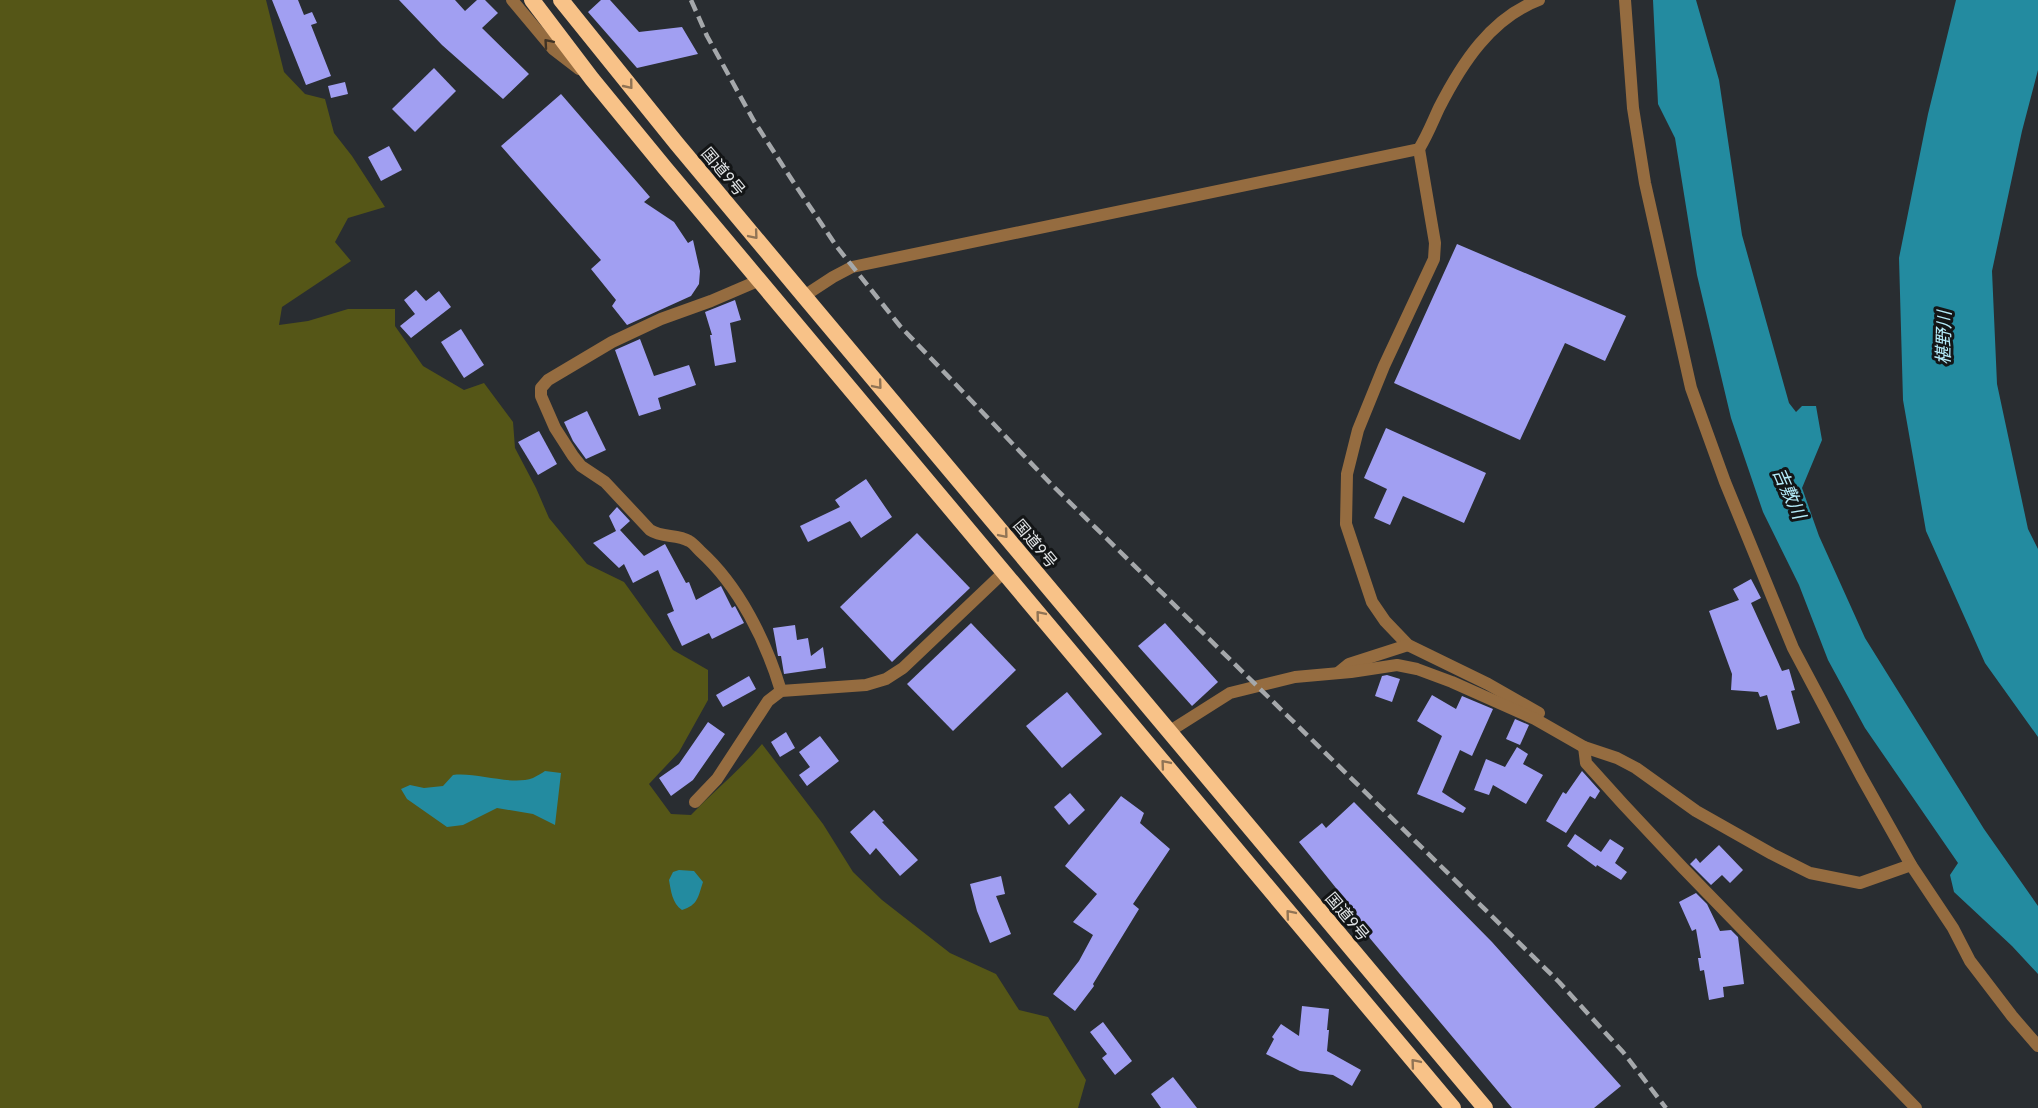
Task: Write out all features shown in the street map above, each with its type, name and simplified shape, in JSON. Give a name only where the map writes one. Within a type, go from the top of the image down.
[{"type":"highway","points":[[532,0],[592,79],[759,280],[1453,1108]]},
{"type":"highway","name":"国道9号","points":[[561,0],[677,144],[1485,1108]]},
{"type":"street","points":[[512,0],[553,49],[592,79]]},
{"type":"street","points":[[1539,0],[1520,7],[1495,27],[1467,59],[1419,149],[1435,243],[1434,259],[1362,419],[1347,474],[1346,524],[1372,602],[1385,621],[1408,645],[1488,684],[1544,716],[1557,731]]},
{"type":"street","points":[[1625,0],[1633,108],[1645,183],[1690,388],[1725,482],[1793,648],[1911,865],[1953,928],[1970,961],[2038,1046]]},
{"type":"street","points":[[804,296],[852,267],[1419,149]]},
{"type":"street","points":[[759,280],[661,319],[612,342],[548,380],[541,388],[541,396],[555,428],[582,466],[605,482],[658,536],[689,541],[712,561],[742,604],[773,664],[781,691]]},
{"type":"street","points":[[695,802],[717,779],[768,701],[781,691],[866,685],[886,679],[903,668],[1004,572]]},
{"type":"street","points":[[1338,673],[1349,664],[1408,645]]},
{"type":"street","points":[[1170,732],[1230,693],[1295,677],[1397,665],[1417,669],[1452,682],[1535,719],[1584,747],[1617,758],[1636,768],[1696,811],[1810,873],[1860,883],[1911,865]]},
{"type":"street","points":[[1584,747],[1586,763],[1623,804],[1916,1108]]},
{"type":"shaded area","points":[[0,0],[266,0],[284,72],[305,94],[325,99],[334,133],[385,207],[348,218],[335,242],[351,261],[282,307],[279,325],[308,321],[348,309],[395,309],[395,326],[423,366],[464,390],[484,383],[513,422],[515,448],[549,518],[587,564],[624,582],[673,650],[708,670],[708,700],[679,752],[649,784],[671,814],[691,815],[762,744],[823,824],[853,872],[882,900],[950,953],[996,974],[1019,1010],[1048,1017],[1086,1080],[1078,1108],[0,1108]]},
{"type":"water","name":"吉敷川","points":[[1653,0],[1696,0],[1719,80],[1742,235],[1789,403],[1796,412],[1802,406],[1816,406],[1822,440],[1802,488],[1819,536],[1865,638],[1984,829],[2038,906],[2038,974],[2012,946],[1954,892],[1950,875],[1958,863],[1865,728],[1828,660],[1799,585],[1763,512],[1731,418],[1697,275],[1675,138],[1658,104]]},
{"type":"water","name":"椹野川","points":[[1956,0],[2038,0],[2038,70],[2022,131],[1992,271],[1997,384],[2028,529],[2038,549],[2038,737],[1985,663],[1926,531],[1903,400],[1899,258],[1928,114]]},
{"type":"water","points":[[545,771],[561,773],[555,825],[533,814],[497,808],[463,825],[447,827],[407,799],[401,789],[410,785],[424,788],[443,786],[453,775],[524,780]]},
{"type":"water","points":[[694,871],[703,882],[694,903],[682,910],[674,900],[669,880],[673,872]]},
{"type":"building","points":[[272,0],[298,0],[304,15],[312,12],[317,23],[311,25],[331,76],[306,85]]},
{"type":"building","points":[[399,0],[455,0],[465,11],[477,0],[485,0],[498,13],[482,28],[529,74],[503,99],[442,45]]},
{"type":"building","points":[[601,0],[610,0],[639,32],[682,27],[698,54],[637,68],[588,12]]},
{"type":"building","points":[[434,68],[456,91],[415,132],[392,109]]},
{"type":"building","points":[[345,82],[348,94],[331,98],[328,86]]},
{"type":"building","points":[[561,94],[650,197],[644,202],[674,222],[688,243],[693,240],[700,271],[699,284],[691,296],[627,325],[612,306],[616,300],[591,269],[601,260],[501,146]]},
{"type":"building","points":[[389,146],[402,170],[381,181],[368,157]]},
{"type":"building","points":[[1457,244],[1626,316],[1605,361],[1565,343],[1520,440],[1394,383]]},
{"type":"building","points":[[416,290],[426,301],[439,291],[451,307],[411,338],[400,326],[415,314],[404,300]]},
{"type":"building","points":[[735,300],[741,320],[730,323],[736,362],[715,366],[710,335],[712,335],[705,312]]},
{"type":"building","points":[[461,329],[484,365],[464,378],[441,342]]},
{"type":"building","points":[[640,339],[654,376],[689,365],[696,385],[658,398],[661,409],[639,416],[615,350]]},
{"type":"building","points":[[587,411],[606,450],[586,459],[573,441],[564,422]]},
{"type":"building","points":[[1386,428],[1486,473],[1464,523],[1403,496],[1390,525],[1374,518],[1387,489],[1364,478]]},
{"type":"building","points":[[539,431],[557,464],[538,475],[518,442]]},
{"type":"building","points":[[866,479],[892,517],[861,538],[850,521],[808,542],[800,526],[840,507],[835,500]]},
{"type":"building","points":[[617,507],[630,521],[620,530],[644,556],[665,544],[686,583],[689,582],[696,600],[721,586],[732,608],[735,606],[744,623],[712,639],[709,633],[682,646],[667,614],[674,611],[658,570],[633,583],[624,564],[619,568],[593,543],[616,531],[609,516]]},
{"type":"building","points":[[917,533],[970,588],[892,662],[840,607]]},
{"type":"building","points":[[1751,579],[1761,598],[1751,603],[1782,671],[1789,669],[1795,690],[1791,691],[1800,723],[1777,730],[1767,695],[1760,697],[1758,692],[1731,690],[1732,674],[1709,611],[1739,600],[1733,589]]},
{"type":"building","points":[[971,623],[1016,670],[953,731],[907,684]]},
{"type":"building","points":[[1165,623],[1218,682],[1192,706],[1138,646]]},
{"type":"building","points":[[795,625],[797,640],[808,638],[811,656],[823,647],[826,668],[784,674],[773,628]]},
{"type":"building","points":[[1387,675],[1400,679],[1392,702],[1375,696],[1382,676]]},
{"type":"building","points":[[749,676],[756,689],[723,707],[716,695]]},
{"type":"building","points":[[1067,692],[1102,734],[1062,768],[1026,726]]},
{"type":"building","points":[[1432,695],[1456,709],[1462,696],[1493,709],[1472,756],[1460,750],[1442,792],[1466,808],[1463,813],[1417,794],[1442,736],[1417,721]]},
{"type":"building","points":[[1515,719],[1529,725],[1520,745],[1506,739]]},
{"type":"building","points":[[708,722],[725,734],[693,780],[671,796],[659,778],[679,764]]},
{"type":"building","points":[[786,732],[795,748],[780,757],[771,742]]},
{"type":"building","points":[[820,736],[839,761],[807,786],[799,775],[810,767],[799,752]]},
{"type":"building","points":[[1517,747],[1528,754],[1523,764],[1543,775],[1526,804],[1493,785],[1489,795],[1474,790],[1486,759],[1505,767]]},
{"type":"building","points":[[1582,771],[1600,791],[1595,799],[1590,796],[1566,833],[1546,821],[1563,792],[1566,794]]},
{"type":"building","points":[[1070,793],[1085,810],[1069,825],[1054,807]]},
{"type":"building","points":[[1121,796],[1144,813],[1140,823],[1170,849],[1133,904],[1139,909],[1093,984],[1094,986],[1075,1011],[1053,994],[1079,961],[1093,935],[1073,922],[1097,894],[1065,866]]},
{"type":"building","points":[[1354,802],[1492,942],[1621,1086],[1594,1108],[1512,1108],[1332,893],[1336,888],[1299,842],[1322,823],[1326,828]]},
{"type":"building","points":[[874,810],[884,821],[882,822],[918,860],[900,876],[876,848],[870,855],[850,832]]},
{"type":"building","points":[[1575,834],[1601,852],[1610,839],[1624,848],[1615,863],[1627,872],[1621,880],[1597,865],[1596,867],[1567,846]]},
{"type":"building","points":[[1719,845],[1743,870],[1730,883],[1722,875],[1711,885],[1690,864],[1696,858],[1700,863]]},
{"type":"building","points":[[1001,876],[1005,894],[996,896],[1011,934],[990,943],[977,911],[970,884]]},
{"type":"building","points":[[1696,893],[1707,904],[1720,931],[1731,930],[1738,937],[1744,984],[1723,987],[1724,997],[1709,1000],[1704,970],[1700,971],[1698,958],[1701,958],[1696,929],[1692,931],[1679,902]]},
{"type":"building","points":[[1302,1006],[1329,1009],[1327,1051],[1361,1070],[1352,1086],[1333,1075],[1300,1071],[1266,1054],[1274,1039],[1272,1037],[1281,1024],[1299,1036]]},
{"type":"building","points":[[1103,1022],[1132,1061],[1115,1075],[1102,1058],[1107,1054],[1090,1032]]},
{"type":"building","points":[[1173,1077],[1197,1108],[1161,1108],[1151,1094]]},
{"type":"railway","points":[[691,0],[707,36],[754,121],[837,247],[900,326],[1051,484],[1559,982],[1623,1052],[1666,1108]]}]
